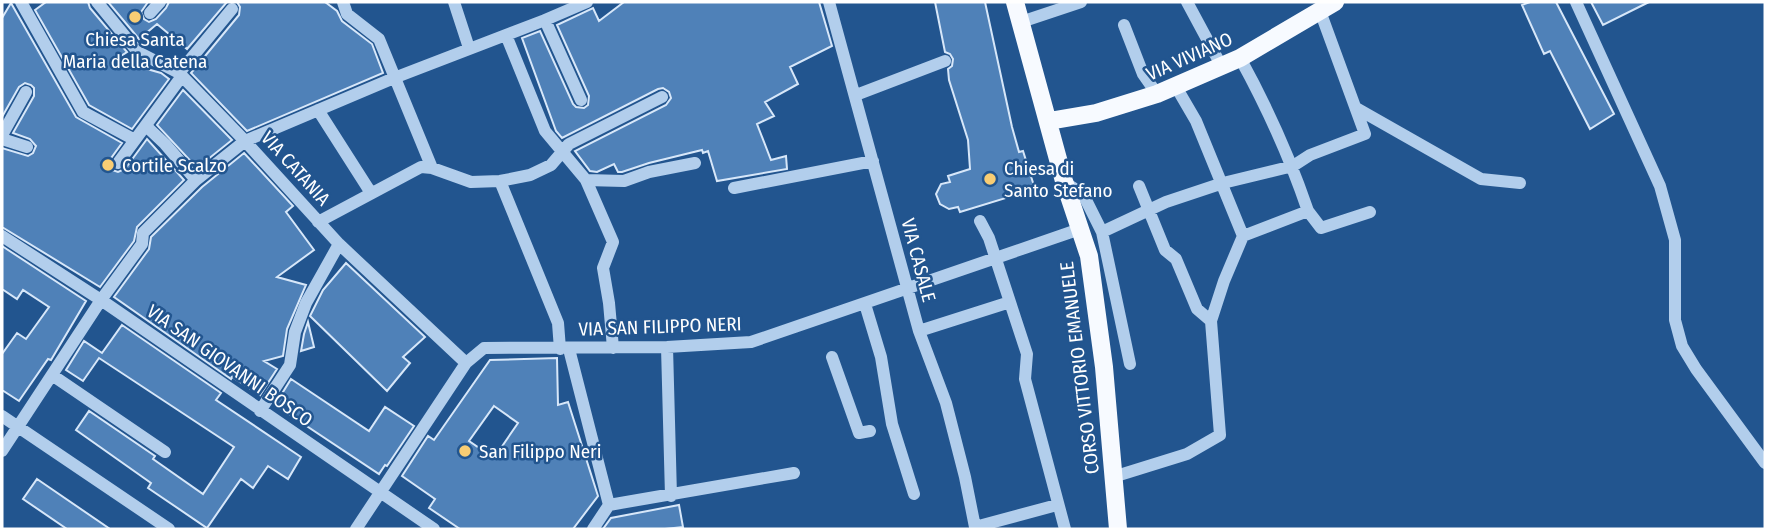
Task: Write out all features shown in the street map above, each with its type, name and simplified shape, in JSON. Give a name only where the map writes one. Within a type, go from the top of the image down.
[{"type":"main road","name":"CORSO VITTORIO EMANUELE","points":[[1015,2],[1063,181],[1089,256],[1102,355],[1118,529]]},
{"type":"main road","name":"VIA VIVIANO","points":[[1049,121],[1096,113],[1157,94],[1240,58],[1327,5]]},
{"type":"street","points":[[21,2],[83,112],[135,140]]},
{"type":"street","name":"VIA CATANIA","points":[[97,2],[138,52],[180,75],[245,141],[339,244],[467,363]]},
{"type":"street","points":[[150,13],[160,2]]},
{"type":"street","points":[[343,2],[347,14],[379,39],[432,168]]},
{"type":"street","points":[[454,2],[469,48]]},
{"type":"street","points":[[2,451],[101,300],[142,244],[143,233],[196,180],[245,141],[394,78],[587,2]]},
{"type":"street","name":"VIA CASALE","points":[[829,2],[906,288],[946,403],[975,527],[1057,505]]},
{"type":"street","points":[[1021,22],[1081,2]]},
{"type":"street","points":[[1187,2],[1222,66]]},
{"type":"street","points":[[1576,2],[1660,186],[1675,240],[1675,320],[1682,346],[1765,463]]},
{"type":"street","points":[[1102,232],[1148,209],[1223,183],[1293,166],[1310,155],[1365,134],[1327,5]]},
{"type":"street","points":[[118,163],[180,75],[232,9]]},
{"type":"street","points":[[545,20],[581,100]]},
{"type":"street","points":[[1124,25],[1143,74],[1157,94]]},
{"type":"street","points":[[506,35],[545,131],[586,180],[613,243],[603,268],[613,348]]},
{"type":"street","points":[[1240,58],[1293,166],[1308,211],[1321,228],[1370,212]]},
{"type":"street","points":[[856,95],[945,61]]},
{"type":"street","points":[[1113,477],[1187,454],[1220,435],[1211,321],[1243,236],[1196,121],[1175,85]]},
{"type":"street","points":[[26,92],[2,137],[27,147]]},
{"type":"street","points":[[318,222],[421,167],[432,168],[471,182],[500,181],[530,175],[551,165],[569,144],[662,97]]},
{"type":"street","points":[[1356,108],[1481,179],[1520,183]]},
{"type":"street","points":[[318,110],[371,193]]},
{"type":"street","points":[[146,125],[196,180]]},
{"type":"street","points":[[734,188],[873,161]]},
{"type":"street","points":[[586,180],[624,181],[649,172],[695,163]]},
{"type":"street","points":[[500,181],[558,323],[609,505]]},
{"type":"street","points":[[1063,181],[1083,194],[1102,232],[1130,364]]},
{"type":"street","points":[[1139,186],[1165,250],[1176,259],[1197,309],[1211,321]]},
{"type":"street","points":[[1243,236],[1308,211]]},
{"type":"street","points":[[980,221],[1027,354],[1025,379],[1065,529]]},
{"type":"street","name":"VIA SAN FILIPPO NERI","points":[[356,529],[467,363],[484,348],[667,347],[751,342],[1080,229]]},
{"type":"street","name":"VIA SAN GIOVANNI BOSCO","points":[[2,236],[101,300],[434,529]]},
{"type":"street","points":[[260,411],[290,365],[295,332],[306,303],[339,244]]},
{"type":"street","points":[[919,331],[1010,302]]},
{"type":"street","points":[[864,304],[881,357],[892,424],[914,494]]},
{"type":"street","points":[[667,347],[671,496]]},
{"type":"street","points":[[832,357],[859,433],[870,431]]},
{"type":"street","points":[[51,375],[165,452]]},
{"type":"street","points":[[2,416],[169,529]]},
{"type":"street","points":[[593,529],[609,505],[794,473]]},
{"type":"building","points":[[46,2],[88,2],[90,8],[127,52],[115,60],[161,73],[169,79],[132,129],[89,105],[35,10]]},
{"type":"building","points":[[108,2],[148,2],[141,12],[149,22],[156,19],[169,2],[227,2],[187,49],[157,24],[139,39]]},
{"type":"building","points":[[237,2],[325,2],[337,11],[342,21],[372,44],[383,73],[247,131],[191,73],[239,15],[240,7]]},
{"type":"building","points":[[624,2],[819,2],[832,46],[790,67],[798,84],[765,102],[774,116],[757,124],[771,160],[786,156],[787,169],[717,181],[708,151],[703,153],[702,150],[622,172],[618,172],[614,164],[597,172],[590,171],[575,151],[666,105],[671,98],[669,92],[663,88],[658,89],[562,138],[556,131],[522,38],[540,31],[573,104],[584,108],[588,105],[589,96],[557,25],[593,8],[599,21]]},
{"type":"building","points":[[935,2],[985,2],[1012,127],[1019,152],[1023,151],[1035,189],[960,212],[958,207],[949,209],[940,204],[936,194],[941,184],[950,182],[948,176],[970,169],[968,140],[949,80],[948,69],[952,66],[953,59],[945,52]]},
{"type":"building","points":[[1530,2],[1556,2],[1614,114],[1590,129],[1550,51],[1544,54],[1522,5]]},
{"type":"building","points":[[1591,2],[1649,2],[1603,25]]},
{"type":"building","points":[[11,3],[76,117],[122,143],[109,161],[112,170],[118,172],[125,169],[147,139],[184,180],[137,227],[134,241],[100,287],[2,227],[2,148],[28,156],[36,146],[30,139],[13,133],[34,96],[34,88],[31,85],[25,83],[19,87],[2,117],[2,18]]},
{"type":"building","points":[[183,90],[232,140],[197,168],[157,125]]},
{"type":"building","points":[[244,153],[293,206],[286,212],[314,250],[277,277],[306,285],[287,329],[283,356],[264,361],[277,369],[260,395],[232,377],[231,379],[114,297],[149,249],[151,237],[202,187]]},
{"type":"building","points":[[2,246],[86,301],[51,360],[48,359],[19,401],[2,390],[2,354],[17,333],[26,339],[49,307],[23,290],[17,299],[2,289]]},
{"type":"building","points":[[346,263],[425,337],[403,357],[410,363],[387,391],[310,316],[323,290]]},
{"type":"building","points":[[308,322],[314,347],[301,351],[304,334]]},
{"type":"building","points":[[122,325],[221,393],[216,400],[301,457],[288,479],[268,466],[253,488],[241,479],[207,528],[148,488],[151,483],[76,430],[89,411],[155,456],[153,459],[203,494],[234,447],[99,358],[83,381],[66,370],[84,341],[102,353]]},
{"type":"building","points":[[557,358],[558,405],[568,402],[598,496],[573,529],[460,529],[429,508],[435,499],[402,476],[428,436],[434,440],[490,360]],"holes":[[[494,406],[518,423],[494,458],[469,441]]]},
{"type":"building","points":[[291,379],[369,431],[385,407],[414,426],[379,474],[275,405]]},
{"type":"building","points":[[37,479],[110,529],[67,529],[23,499]]},
{"type":"building","points":[[679,505],[683,527],[603,529],[611,518]]},
{"type":"place","name":"Chiesa Santa Maria della Catena","points":[[135,17]]},
{"type":"place","name":"Cortile Scalzo","points":[[108,165]]},
{"type":"place","name":"Chiesa di Santo Stefano","points":[[990,179]]},
{"type":"place","name":"San Filippo Neri","points":[[465,451]]}]
